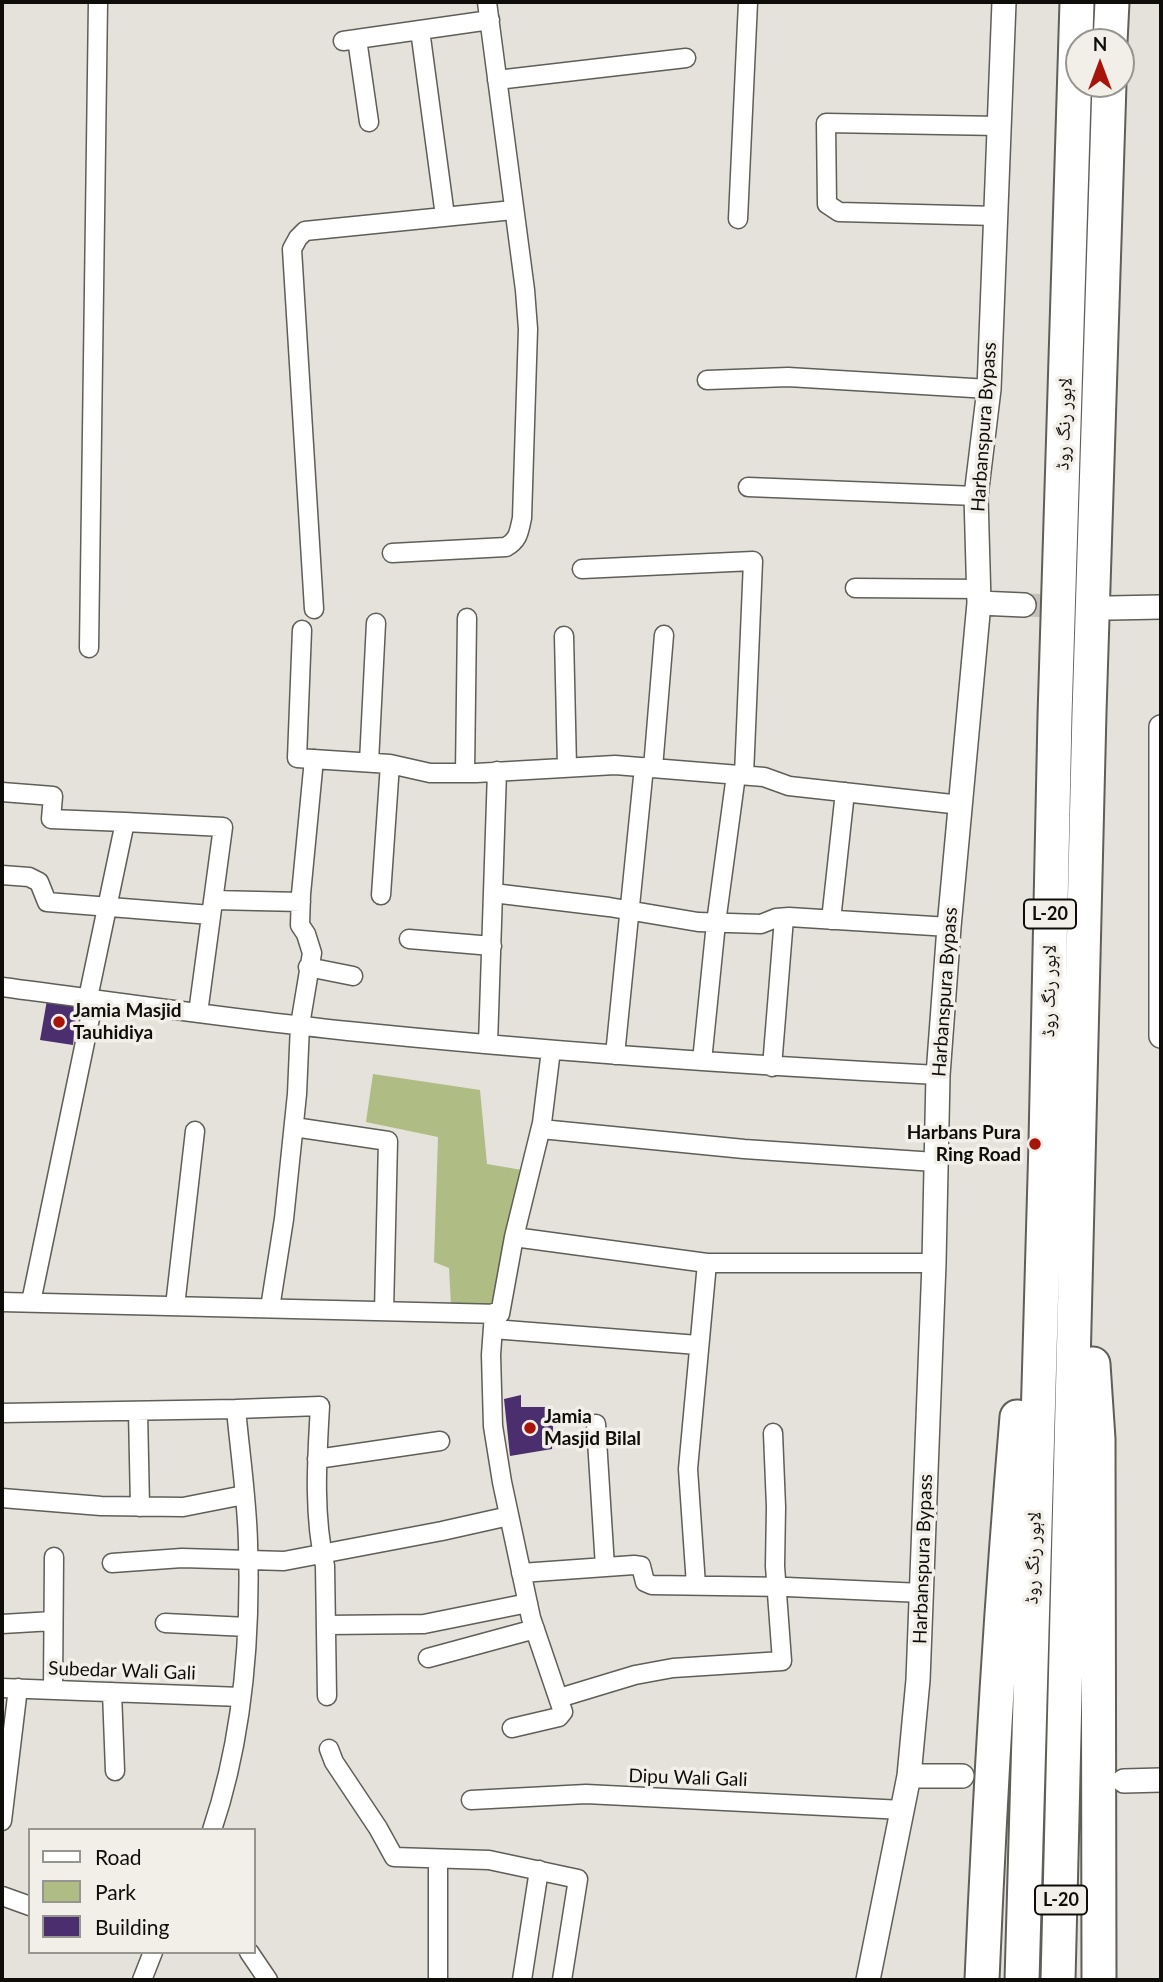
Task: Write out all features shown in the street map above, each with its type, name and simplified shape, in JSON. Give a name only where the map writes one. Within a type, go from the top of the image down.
[{"type":"highway","name":"لاہور رنگ روڈ","points":[[1022,1980],[1046,1142],[1055,702],[1077,2]]},
{"type":"highway","points":[[1111,28],[1112,2]]},
{"type":"highway","name":"لاہور رنگ روڈ","points":[[1058,1980],[1089,698],[1109,98]]},
{"type":"highway","points":[[982,1980],[1002,1595],[1017,1410],[1046,1142]]},
{"type":"highway","points":[[1079,1145],[1098,1439],[1098,1980]]},
{"type":"street","points":[[89,648],[98,2]]},
{"type":"street","points":[[738,219],[748,2]]},
{"type":"street","name":"Harbanspura Bypass","points":[[868,1980],[909,1776],[918,1680],[934,1263],[938,1075],[979,596],[976,496],[989,388],[1004,2]]},
{"type":"street","points":[[369,122],[350,40],[420,30],[489,11],[513,210],[526,290],[528,329],[522,518],[515,542],[506,547],[392,553]]},
{"type":"street","points":[[420,30],[445,216]]},
{"type":"street","points":[[497,80],[687,58]]},
{"type":"street","points":[[996,216],[839,212],[832,209],[827,204],[826,123],[1000,126]]},
{"type":"street","points":[[314,609],[292,249],[305,231],[513,210]]},
{"type":"street","points":[[707,380],[788,377],[989,388]]},
{"type":"street","points":[[748,487],[976,496]]},
{"type":"street","points":[[582,569],[753,561],[740,775],[716,923],[702,1061]]},
{"type":"street","points":[[855,588],[979,596],[1024,605]]},
{"type":"street","points":[[1110,608],[1161,607]]},
{"type":"street","points":[[465,773],[467,618]]},
{"type":"street","points":[[369,762],[376,623]]},
{"type":"street","points":[[302,630],[297,758],[390,764],[430,773],[615,765],[764,777],[789,786],[961,806]]},
{"type":"street","points":[[615,1055],[664,635]]},
{"type":"street","points":[[564,636],[567,767]]},
{"type":"street","points":[[1161,727],[1161,1036]]},
{"type":"street","points":[[270,1308],[284,1219],[294,1127],[300,1025],[312,953],[306,934],[300,926],[314,759]]},
{"type":"street","points":[[381,895],[390,764]]},
{"type":"street","points":[[488,1044],[497,771]]},
{"type":"street","points":[[2,792],[52,796],[51,819],[223,827],[198,1013]]},
{"type":"street","points":[[831,920],[845,792]]},
{"type":"street","points":[[31,1303],[125,822]]},
{"type":"street","points":[[2,875],[29,877],[39,882],[47,902],[107,906],[212,907],[301,902]]},
{"type":"street","points":[[494,893],[716,923],[761,924],[784,918],[949,928]]},
{"type":"street","points":[[772,1067],[784,918]]},
{"type":"street","points":[[409,939],[492,946]]},
{"type":"street","points":[[308,967],[353,976]]},
{"type":"street","points":[[2,987],[300,1025],[551,1050],[772,1067],[938,1075]]},
{"type":"street","points":[[512,1728],[559,1717],[564,1712],[535,1629],[509,1516],[493,1426],[491,1355],[493,1321],[500,1314],[514,1237],[541,1129],[551,1050]]},
{"type":"street","points":[[294,1127],[388,1140],[384,1311]]},
{"type":"street","points":[[541,1129],[744,1149],[935,1162]]},
{"type":"street","points":[[175,1306],[195,1131]]},
{"type":"street","points":[[514,1237],[707,1263],[934,1263]]},
{"type":"street","points":[[696,1585],[688,1469],[707,1263]]},
{"type":"street","points":[[2,1302],[384,1311],[698,1345]]},
{"type":"street","points":[[2,1413],[320,1406],[316,1477],[325,1566],[327,1696]]},
{"type":"street","points":[[212,1828],[236,1734],[247,1660],[248,1560],[236,1409]]},
{"type":"street","points":[[138,1411],[140,1507]]},
{"type":"street","points":[[596,1424],[605,1567]]},
{"type":"street","points":[[559,1698],[635,1675],[673,1668],[782,1661],[775,1566],[773,1433]]},
{"type":"street","points":[[317,1459],[440,1441]]},
{"type":"street","points":[[2,1499],[183,1507],[244,1495]]},
{"type":"street","points":[[112,1563],[182,1558],[284,1561],[509,1516]]},
{"type":"street","points":[[53,1690],[54,1558]]},
{"type":"street","points":[[521,1573],[640,1566],[645,1582],[652,1585],[778,1586],[922,1593]]},
{"type":"street","points":[[326,1625],[424,1624],[528,1603]]},
{"type":"street","points":[[2,1624],[53,1621]]},
{"type":"street","points":[[165,1623],[247,1627]]},
{"type":"street","points":[[428,1658],[535,1629]]},
{"type":"street","points":[[2,1821],[10,1688]]},
{"type":"street","name":"Subedar Wali Gali","points":[[10,1688],[242,1697]]},
{"type":"street","points":[[111,1692],[115,1771]]},
{"type":"street","points":[[329,1749],[334,1762],[394,1857],[489,1860],[578,1878],[562,1980]]},
{"type":"street","points":[[909,1776],[962,1776]]},
{"type":"street","points":[[1124,1781],[1161,1780]]},
{"type":"street","name":"Dipu Wali Gali","points":[[471,1800],[586,1794],[903,1810]]},
{"type":"street","points":[[438,1858],[438,1980]]},
{"type":"street","points":[[522,1980],[539,1870]]},
{"type":"street","points":[[2,1896],[28,1905]]},
{"type":"street","points":[[142,1980],[152,1954]]},
{"type":"street","points":[[250,1954],[268,1980]]},
{"type":"green space","points":[[373,1074],[480,1090],[487,1164],[522,1170],[491,1305],[451,1305],[449,1268],[434,1262],[438,1137],[366,1122]]},
{"type":"building","name":"Jamia Masjid Tauhidiya","points":[[47,1000],[77,1003],[73,1045],[40,1040]]},
{"type":"building","name":"Jamia Masjid Bilal","points":[[521,1395],[521,1407],[554,1407],[552,1449],[510,1456],[504,1399]]},
{"type":"tunnel","points":[[1024,605],[1107,608]]},
{"type":"place","name":"Jamia Masjid Tauhidiya","points":[[59,1022]]},
{"type":"place","name":"Harbans Pura Ring Road","points":[[1035,1144]]},
{"type":"place","name":"Jamia Masjid Bilal","points":[[530,1428]]}]
